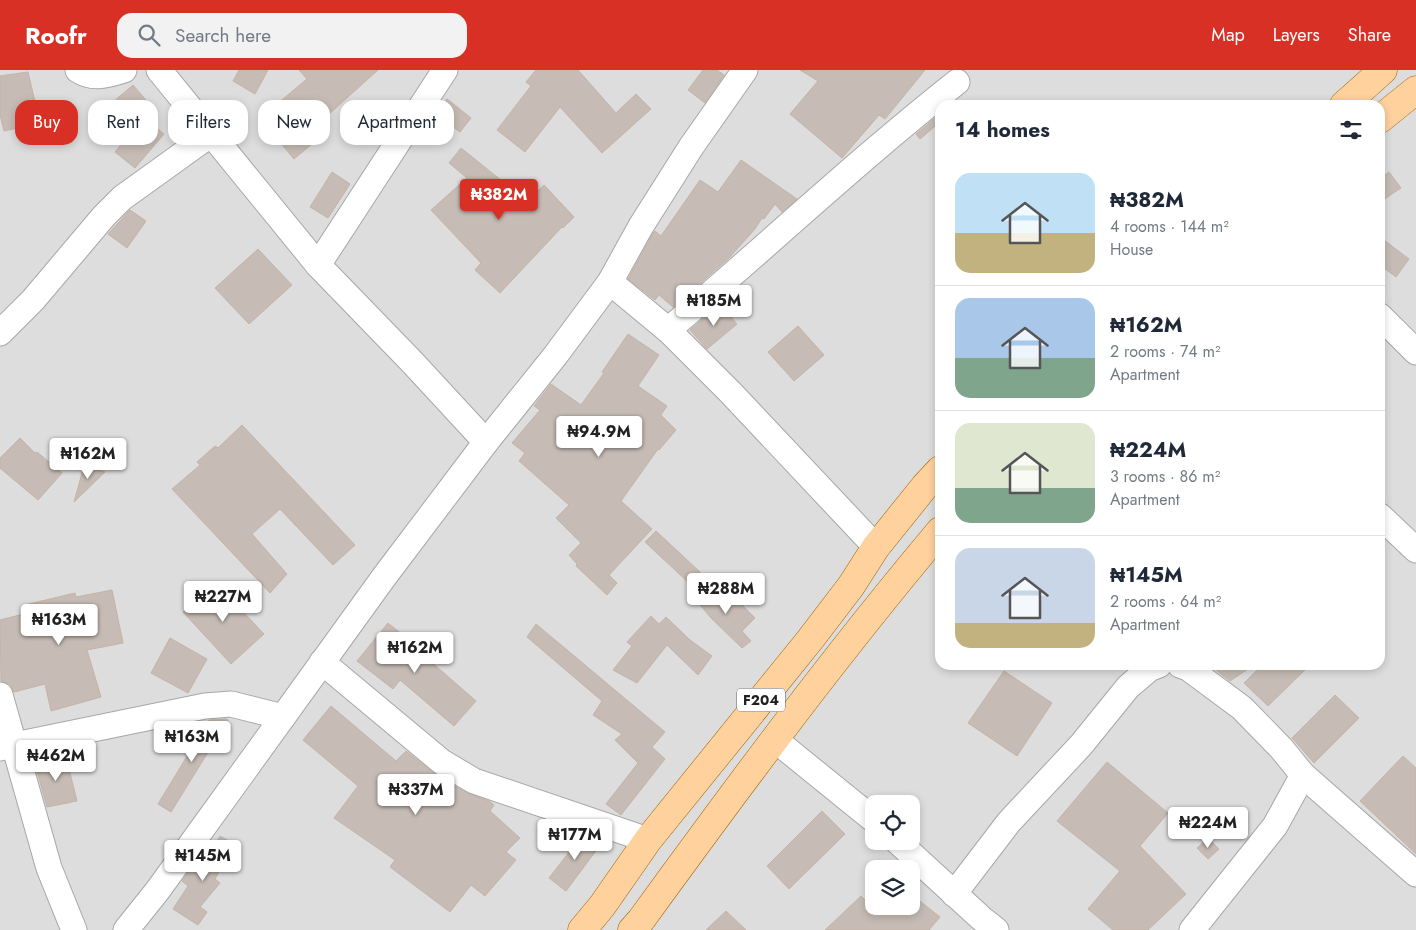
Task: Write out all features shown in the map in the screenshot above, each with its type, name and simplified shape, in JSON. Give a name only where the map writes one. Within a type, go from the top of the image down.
[{"type":"main road","points":[[1350,100],[1383,70]]},
{"type":"main road","points":[[1385,115],[1416,90]]},
{"type":"main road","name":"F204","points":[[582,930],[602,906],[648,840],[809,641],[851,586],[876,547],[935,476]]},
{"type":"main road","name":"F204","points":[[632,930],[774,739],[871,614],[935,537]]},
{"type":"street","points":[[78,70],[91,76],[103,76],[124,70]]},
{"type":"street","points":[[158,70],[183,100]]},
{"type":"street","points":[[318,265],[445,70]]},
{"type":"street","points":[[126,930],[158,890],[322,662],[486,442],[555,356],[610,282],[641,226],[691,147],[745,70]]},
{"type":"street","points":[[668,330],[904,124],[957,82]]},
{"type":"street","points":[[0,333],[32,300],[104,216],[122,198],[196,145]]},
{"type":"street","points":[[220,145],[318,265],[413,362],[486,442]]},
{"type":"street","points":[[610,282],[668,330],[731,393],[876,547]]},
{"type":"street","points":[[1385,321],[1416,352]]},
{"type":"street","points":[[1385,521],[1416,550]]},
{"type":"street","points":[[322,662],[442,762],[474,781],[648,840]]},
{"type":"street","points":[[954,894],[1009,822],[1080,745],[1128,687],[1148,670]]},
{"type":"street","points":[[1191,670],[1242,708],[1281,748],[1303,775],[1416,874]]},
{"type":"street","points":[[0,695],[7,746],[49,868],[74,930]]},
{"type":"street","points":[[7,746],[205,706],[231,704],[283,716]]},
{"type":"street","points":[[774,739],[865,813]]},
{"type":"street","points":[[1192,930],[1276,826],[1303,775]]},
{"type":"street","points":[[907,850],[954,894],[983,926]]},
{"type":"shaded area","points":[[0,70],[1416,70],[1416,930],[0,930]]},
{"type":"building","points":[[239,70],[268,70],[255,94],[233,81]]},
{"type":"building","points":[[299,70],[378,70],[345,100],[340,100],[340,104],[330,113],[330,100],[282,100],[307,79]]},
{"type":"building","points":[[536,70],[578,70],[616,113],[636,94],[651,109],[602,153],[560,107],[525,152],[497,130],[531,86],[526,82]]},
{"type":"building","points":[[703,70],[717,70],[724,75],[705,103],[688,90]]},
{"type":"building","points":[[800,70],[925,70],[885,119],[879,115],[842,158],[790,114],[818,81]]},
{"type":"building","points":[[28,72],[35,100],[15,100],[15,129],[4,131],[0,115],[0,76]]},
{"type":"building","points":[[133,85],[146,100],[115,100]]},
{"type":"building","points":[[454,105],[471,118],[460,132],[454,127]]},
{"type":"building","points":[[935,118],[935,126],[920,139],[916,134]]},
{"type":"building","points":[[158,129],[164,134],[158,141]]},
{"type":"building","points":[[121,145],[155,145],[135,168],[115,152]]},
{"type":"building","points":[[282,145],[311,145],[294,159]]},
{"type":"building","points":[[461,148],[527,201],[544,185],[574,217],[562,227],[500,293],[475,270],[481,263],[431,210],[467,178],[449,163]]},
{"type":"building","points":[[741,160],[797,199],[782,212],[775,204],[729,258],[673,307],[659,295],[655,300],[628,279],[653,233],[655,231],[661,236],[700,180],[718,192]]},
{"type":"building","points":[[332,172],[350,184],[328,218],[310,207]]},
{"type":"building","points":[[1389,172],[1401,188],[1385,199],[1385,175]]},
{"type":"building","points":[[130,210],[146,221],[127,248],[108,234]]},
{"type":"building","points":[[1385,241],[1409,259],[1396,277],[1385,269]]},
{"type":"building","points":[[258,249],[292,285],[249,324],[215,288]]},
{"type":"building","points":[[720,304],[737,324],[707,349],[690,330]]},
{"type":"building","points":[[798,326],[824,355],[794,381],[768,352]]},
{"type":"building","points":[[628,334],[659,355],[638,386],[667,406],[661,415],[676,430],[658,449],[621,501],[652,529],[609,575],[617,583],[607,595],[576,566],[577,564],[569,555],[581,543],[556,518],[569,505],[519,461],[525,453],[512,443],[540,410],[534,406],[551,384],[581,405],[604,373],[602,372]]},
{"type":"building","points":[[242,425],[355,545],[333,565],[280,509],[252,534],[287,574],[270,593],[172,489],[200,465],[197,462],[215,446],[218,448]]},
{"type":"building","points":[[20,438],[35,453],[37,452],[62,473],[38,500],[0,468],[0,458]]},
{"type":"building","points":[[84,466],[105,472],[74,502]]},
{"type":"building","points":[[656,531],[700,572],[690,584],[645,542]]},
{"type":"building","points":[[215,582],[264,634],[231,664],[183,612]]},
{"type":"building","points":[[703,584],[722,607],[733,596],[755,618],[742,631],[751,641],[742,648],[711,618],[691,594]]},
{"type":"building","points":[[112,590],[123,643],[87,650],[101,697],[51,711],[45,684],[14,692],[10,684],[1,681],[0,620],[31,612],[29,604],[75,593],[76,597]]},
{"type":"building","points":[[651,616],[659,624],[666,617],[690,640],[712,656],[698,675],[667,645],[637,683],[613,670],[632,646],[627,642]]},
{"type":"building","points":[[388,623],[423,651],[421,653],[476,701],[454,726],[400,680],[393,689],[357,661]]},
{"type":"building","points":[[536,624],[665,732],[652,747],[665,759],[621,815],[606,804],[638,763],[615,740],[622,734],[593,715],[602,701],[527,637]]},
{"type":"building","points":[[170,638],[207,659],[188,693],[151,673]]},
{"type":"building","points":[[1216,670],[1246,670],[1230,681]]},
{"type":"building","points":[[1257,670],[1305,670],[1268,706],[1244,683]]},
{"type":"building","points":[[1004,671],[1052,703],[1017,756],[968,723]]},
{"type":"building","points":[[1335,695],[1359,718],[1314,763],[1292,738]]},
{"type":"building","points":[[331,706],[396,761],[406,751],[435,774],[467,793],[489,801],[494,805],[490,811],[520,838],[506,852],[516,860],[485,896],[471,885],[450,912],[390,867],[395,860],[334,818],[358,786],[303,740]]},
{"type":"building","points":[[209,720],[228,720],[171,812],[158,804]]},
{"type":"building","points":[[60,754],[62,762],[67,761],[77,801],[47,807],[36,768],[44,766],[43,758]]},
{"type":"building","points":[[1403,756],[1416,768],[1416,854],[1360,801]]},
{"type":"building","points":[[1107,762],[1168,813],[1140,846],[1186,894],[1148,930],[1113,930],[1088,909],[1120,871],[1057,821]]},
{"type":"building","points":[[822,811],[845,834],[789,889],[767,866]]},
{"type":"building","points":[[584,833],[590,835],[601,844],[566,891],[549,878]]},
{"type":"building","points":[[220,836],[234,844],[215,879],[220,883],[200,907],[207,912],[198,925],[173,909],[188,886],[182,881],[195,863],[202,868]]},
{"type":"building","points":[[1208,838],[1219,849],[1208,859],[1197,848]]},
{"type":"building","points":[[861,896],[865,900],[865,915],[920,915],[920,901],[940,917],[929,930],[825,930]]},
{"type":"building","points":[[726,911],[746,930],[706,930]]}]
